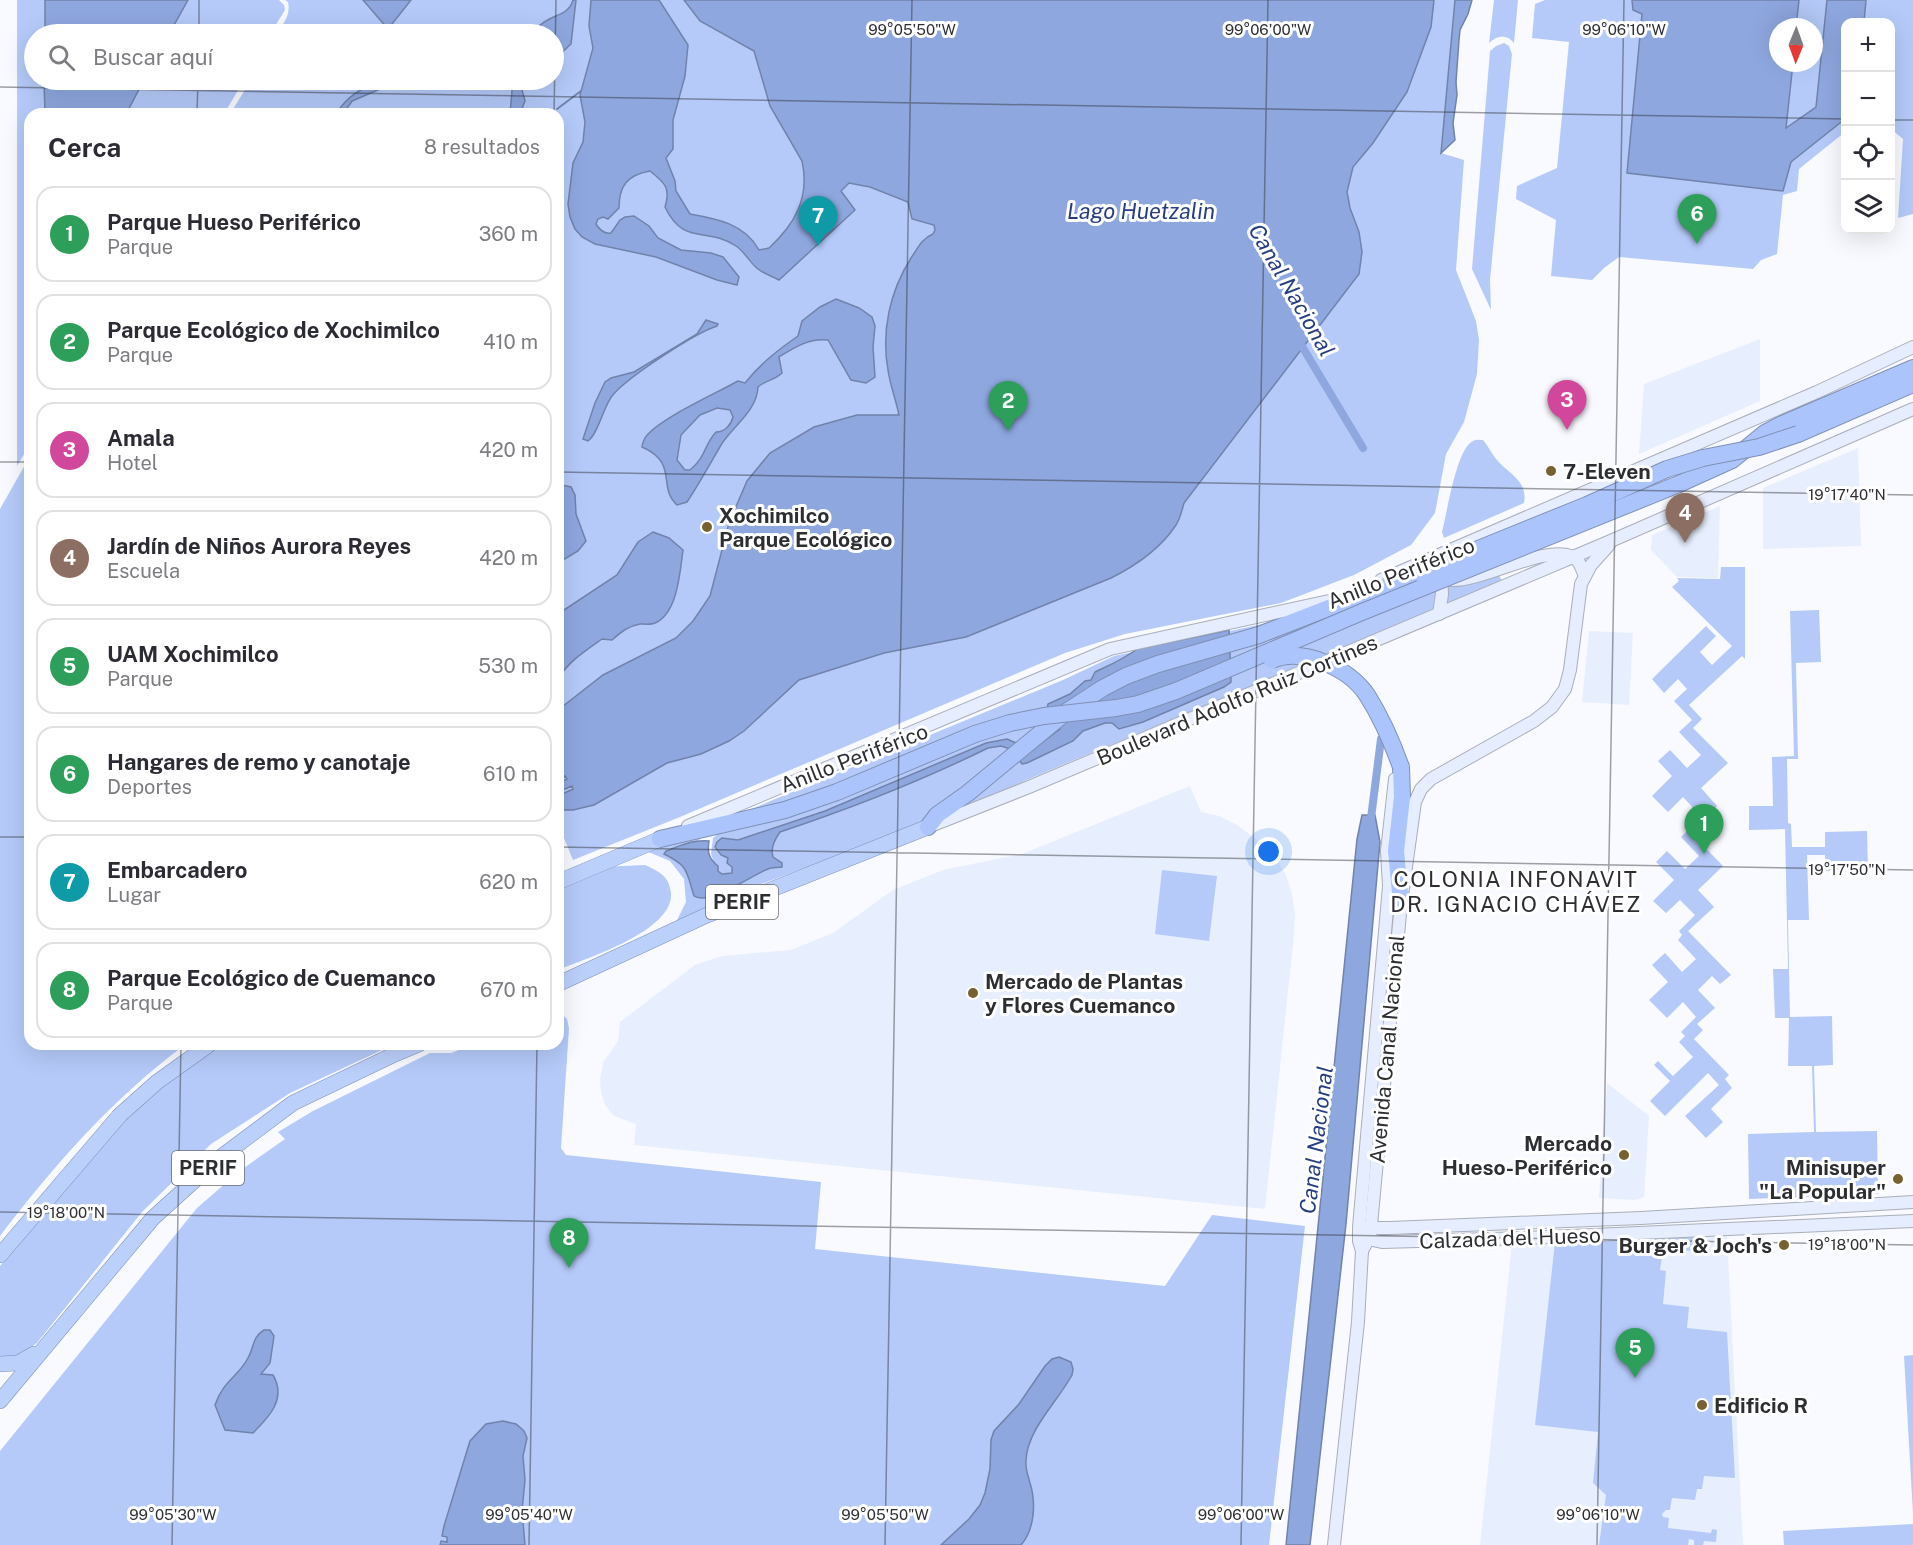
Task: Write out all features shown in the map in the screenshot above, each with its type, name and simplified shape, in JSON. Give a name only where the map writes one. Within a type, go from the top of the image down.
[{"type":"highway","name":"Anillo Periférico","points":[[660,838],[785,810],[837,792],[993,728],[1044,716],[1138,704],[1199,682],[1362,612],[1679,484],[1732,460],[1765,433],[1780,425],[1913,368]]},
{"type":"highway","name":"Anillo Periférico","points":[[928,827],[937,815],[968,793],[1066,711],[1126,676],[1158,664],[1259,635],[1587,505],[1652,474],[1703,458],[1779,441],[1913,384]]},
{"type":"highway","points":[[1199,682],[1219,681],[1280,657],[1295,655],[1311,657],[1329,665],[1357,684],[1366,694],[1388,734],[1401,767],[1402,797],[1396,851],[1401,903]]},
{"type":"highway","name":"Boulevard Adolfo Ruiz Cortines","points":[[564,981],[705,916],[928,827]]},
{"type":"highway","points":[[564,879],[660,838]]},
{"type":"highway","points":[[0,1255],[120,1115],[157,1082],[202,1050]]},
{"type":"highway","name":"PERIF","points":[[0,1401],[153,1218],[217,1160],[293,1103],[405,1050]]},
{"type":"highway","points":[[0,1364],[18,1363],[42,1349]]},
{"type":"main road","points":[[660,838],[1110,649],[1330,601],[1645,467],[1817,392],[1913,347]]},
{"type":"main road","name":"Boulevard Adolfo Ruiz Cortines","points":[[928,827],[1308,670],[1913,409]]},
{"type":"main road","name":"Avenida Canal Nacional","points":[[1364,1233],[1373,1206],[1401,903],[1412,815],[1418,795],[1426,784],[1438,775],[1534,721],[1552,707],[1565,689],[1570,670],[1579,596],[1585,576],[1613,540]]},
{"type":"main road","points":[[1428,558],[1429,567],[1441,576],[1453,580],[1464,579],[1541,556],[1557,555],[1574,557],[1585,576]]},
{"type":"main road","points":[[1439,614],[1443,594],[1441,576]]},
{"type":"main road","name":"Avenida Canal Nacional","points":[[1308,670],[1324,670],[1339,675],[1361,693],[1395,773],[1358,1322],[1334,1545]]},
{"type":"main road","name":"Calzada del Hueso","points":[[1364,1233],[1390,1228],[1675,1216],[1913,1202]]},
{"type":"main road","points":[[1373,1206],[1378,1220],[1390,1228]]},
{"type":"main road","name":"Calzada del Hueso","points":[[1364,1233],[1382,1242],[1508,1239],[1913,1221]]},
{"type":"shaded area","points":[[17,0],[279,0],[285,10],[276,24],[24,24],[24,90],[238,90],[228,108],[24,108],[24,454],[17,466]]},
{"type":"shaded area","points":[[285,0],[1455,0],[1441,153],[1464,160],[1456,270],[1476,321],[1479,340],[1477,374],[1464,422],[1446,454],[1435,513],[1411,545],[1354,575],[1281,603],[1125,634],[1065,653],[680,817],[573,860],[564,838],[564,108],[234,108],[245,90],[564,90],[564,24],[283,24],[288,11],[288,2]]},
{"type":"shaded area","points":[[1494,0],[1518,0],[1514,43],[1502,37],[1489,43]]},
{"type":"shaded area","points":[[1545,0],[1913,0],[1913,214],[1898,218],[1903,139],[1895,132],[1895,18],[1841,18],[1841,135],[1799,169],[1797,191],[1783,195],[1777,254],[1761,260],[1753,269],[1619,257],[1592,280],[1551,276],[1556,220],[1516,199],[1517,186],[1557,168],[1569,42],[1532,38],[1535,4]]},
{"type":"shaded area","points":[[1504,43],[1509,46],[1512,54],[1490,280],[1491,310],[1472,269],[1490,51]]},
{"type":"shaded area","points":[[1760,339],[1760,401],[1639,454],[1644,384]]},
{"type":"shaded area","points":[[1483,440],[1497,460],[1521,484],[1525,495],[1524,503],[1444,538],[1442,532],[1453,483],[1462,456],[1467,446],[1473,441]]},
{"type":"shaded area","points":[[1858,448],[1861,546],[1763,549],[1763,488]]},
{"type":"shaded area","points":[[24,467],[24,1050],[178,1050],[134,1087],[86,1133],[0,1236],[0,509]]},
{"type":"shaded area","points":[[1720,506],[1718,578],[1677,577],[1651,550],[1652,535]]},
{"type":"shaded area","points":[[1485,547],[1502,581],[1029,779],[963,809],[756,886],[740,888],[726,881],[715,866],[711,854],[713,838],[744,812],[1063,680],[1114,656],[1309,614]]},
{"type":"shaded area","points":[[1721,567],[1745,567],[1745,659],[1742,656],[1689,705],[1702,719],[1693,728],[1728,763],[1701,788],[1717,806],[1696,826],[1698,828],[1692,834],[1723,866],[1698,890],[1714,907],[1688,931],[1731,975],[1720,984],[1712,976],[1698,990],[1715,1008],[1697,1024],[1703,1030],[1694,1039],[1729,1075],[1725,1079],[1732,1088],[1711,1109],[1723,1122],[1706,1138],[1685,1116],[1719,1085],[1708,1073],[1665,1116],[1650,1101],[1670,1081],[1654,1065],[1658,1061],[1673,1076],[1693,1057],[1679,1042],[1685,1036],[1681,1032],[1696,1017],[1683,1002],[1667,1018],[1649,1000],[1668,982],[1652,965],[1665,953],[1682,972],[1696,959],[1678,940],[1682,935],[1679,931],[1695,915],[1680,900],[1666,913],[1653,901],[1674,880],[1656,862],[1667,851],[1685,869],[1699,856],[1681,837],[1687,831],[1684,827],[1698,813],[1683,797],[1668,812],[1652,796],[1672,776],[1658,761],[1670,750],[1687,768],[1701,755],[1679,732],[1692,720],[1674,701],[1687,689],[1678,679],[1664,693],[1652,679],[1706,626],[1716,636],[1700,652],[1712,665],[1732,646],[1672,587],[1679,581],[1677,578],[1720,579]]},
{"type":"shaded area","points":[[1819,610],[1821,662],[1796,663],[1798,759],[1787,759],[1788,823],[1791,824],[1792,847],[1825,847],[1825,832],[1867,831],[1868,869],[1826,871],[1825,855],[1807,855],[1809,920],[1788,920],[1790,1017],[1832,1016],[1833,1065],[1814,1066],[1816,1132],[1877,1131],[1878,1194],[1749,1199],[1748,1134],[1814,1132],[1812,1066],[1788,1066],[1789,1018],[1775,1018],[1773,969],[1788,969],[1785,829],[1749,830],[1749,806],[1773,806],[1772,757],[1794,756],[1790,611]]},
{"type":"shaded area","points":[[1589,631],[1633,633],[1629,705],[1582,702]]},
{"type":"shaded area","name":"Mercado de Plantas y Flores Cuemanco","points":[[1190,786],[1201,812],[1219,816],[1237,825],[1264,845],[1286,875],[1292,894],[1295,916],[1293,944],[1265,1209],[634,1145],[636,1124],[614,1116],[605,1105],[600,1078],[604,1061],[618,1041],[620,1022],[695,965],[722,956],[791,950],[833,933],[893,890],[943,870],[1022,854]]},
{"type":"shaded area","points":[[701,830],[697,855],[699,869],[711,887],[729,899],[676,922],[686,902],[684,879],[670,861],[646,851]]},
{"type":"shaded area","points":[[645,865],[655,870],[663,875],[670,887],[668,907],[659,919],[644,931],[607,950],[564,968],[564,883],[600,867]]},
{"type":"shaded area","points":[[1162,870],[1217,876],[1209,941],[1155,934]]},
{"type":"shaded area","points":[[564,1016],[569,1028],[561,1148],[566,1155],[821,1182],[815,1249],[1165,1286],[1212,1215],[1305,1226],[1269,1545],[0,1545],[0,1451],[197,1208],[241,1170],[285,1139],[278,1132],[313,1111],[430,1053],[451,1053],[459,1050],[564,1050]]},
{"type":"shaded area","points":[[207,1050],[382,1050],[290,1093],[211,1144],[142,1212],[37,1343],[20,1356],[0,1358],[0,1266],[127,1113]]},
{"type":"shaded area","name":"Mercado Hueso-Periférico","points":[[1607,1083],[1649,1116],[1644,1197],[1635,1200],[1599,1198]]},
{"type":"shaded area","points":[[1727,1235],[1743,1545],[1480,1545],[1512,1243]]},
{"type":"shaded area","points":[[1694,1237],[1693,1251],[1663,1249],[1660,1270],[1666,1271],[1663,1304],[1689,1307],[1687,1328],[1727,1332],[1735,1478],[1704,1476],[1702,1489],[1697,1489],[1695,1500],[1672,1498],[1670,1510],[1662,1514],[1663,1517],[1669,1518],[1668,1528],[1711,1533],[1712,1529],[1717,1530],[1716,1542],[1704,1541],[1703,1545],[1694,1545],[1694,1540],[1689,1539],[1688,1545],[1599,1545],[1606,1495],[1593,1483],[1598,1432],[1535,1425],[1555,1242]]},
{"type":"shaded area","points":[[1913,1355],[1913,1514],[1904,1356]]},
{"type":"shaded area","points":[[1913,1524],[1913,1545],[1784,1545],[1783,1531]]},
{"type":"water","points":[[45,0],[188,0],[175,24],[45,24]]},
{"type":"water","points":[[363,0],[411,0],[392,24],[384,24]]},
{"type":"water","points":[[573,0],[576,0],[571,44],[564,51],[564,24],[542,24],[566,11]]},
{"type":"water","name":"Lago Huetzalin","points":[[591,0],[659,0],[688,45],[685,76],[673,120],[673,149],[666,158],[675,181],[676,191],[690,214],[730,224],[746,234],[759,250],[769,248],[793,220],[804,187],[802,161],[770,106],[754,51],[700,21],[684,0],[1434,0],[1431,27],[1407,92],[1373,143],[1353,167],[1347,192],[1359,232],[1362,252],[1359,274],[1184,503],[1176,525],[1155,549],[1111,578],[966,637],[884,653],[799,680],[744,731],[729,741],[701,754],[667,763],[594,805],[564,810],[564,793],[573,789],[572,786],[564,789],[564,780],[567,779],[564,776],[564,705],[603,675],[676,638],[693,621],[710,596],[729,523],[747,481],[770,453],[814,427],[857,415],[899,415],[886,355],[889,312],[898,284],[911,258],[925,238],[933,234],[935,230],[934,225],[912,219],[908,202],[870,187],[849,183],[841,191],[855,210],[779,280],[760,271],[739,248],[725,240],[688,232],[680,227],[665,207],[667,190],[665,186],[650,171],[635,175],[626,183],[619,200],[619,208],[608,219],[603,217],[598,219],[597,226],[604,232],[611,233],[620,220],[634,216],[649,226],[658,238],[681,250],[711,253],[723,257],[739,277],[737,285],[717,280],[656,257],[595,244],[582,237],[575,229],[568,204],[573,163],[583,142],[585,122],[580,95],[593,48],[589,26]]},
{"type":"water","points":[[1455,0],[1472,0],[1460,30],[1457,95],[1453,123],[1455,140],[1441,153]]},
{"type":"water","points":[[1632,0],[1799,0],[1797,18],[1769,18],[1769,72],[1792,72],[1786,128],[1816,107],[1820,72],[1823,72],[1823,39],[1827,0],[1866,0],[1864,18],[1841,18],[1841,122],[1791,162],[1783,191],[1627,173],[1642,14],[1633,10]]},
{"type":"water","points":[[44,90],[139,90],[129,108],[45,108]]},
{"type":"water","points":[[360,90],[378,90],[352,101],[347,108],[340,108],[351,96]]},
{"type":"water","points":[[512,90],[522,90],[525,101],[522,108],[511,108]]},
{"type":"water","points":[[836,299],[859,308],[872,317],[875,326],[873,347],[875,377],[866,383],[851,380],[828,340],[808,342],[779,357],[782,373],[758,387],[757,396],[749,411],[721,445],[687,502],[677,505],[668,491],[664,468],[660,460],[642,447],[645,438],[661,423],[688,407],[738,381],[745,383],[770,357],[798,336],[802,321],[820,307]],"holes":[[[717,408],[730,410],[733,417],[729,425],[722,431],[716,432],[695,465],[690,470],[685,470],[677,460],[681,435],[700,415]]]},
{"type":"water","points":[[706,320],[718,324],[693,337],[631,378],[612,396],[592,438],[588,441],[583,439],[605,382],[611,378],[634,372],[697,334]]},
{"type":"water","points":[[564,485],[571,487],[575,495],[576,514],[586,541],[578,551],[564,559]]},
{"type":"water","points":[[653,532],[669,538],[683,550],[679,580],[669,610],[655,623],[632,626],[612,640],[602,639],[564,671],[564,610],[617,575],[638,542]]},
{"type":"water","points":[[1229,630],[1231,682],[1224,687],[1143,722],[1119,729],[1112,723],[1105,723],[1083,731],[1073,741],[1027,763],[1022,764],[1019,760],[1060,729],[1047,709],[1048,704],[1070,694],[1085,681],[1091,680],[1095,672],[1137,649]]},
{"type":"water","points":[[1007,739],[1016,743],[1010,749],[1001,746],[988,748],[886,793],[780,832],[772,854],[782,863],[782,867],[768,869],[710,897],[694,896],[685,870],[678,862],[664,854],[666,851],[687,843],[709,841],[709,855],[718,866],[718,871],[722,874],[732,873],[732,867],[727,863],[728,858],[721,855],[715,847],[722,838],[738,840],[825,811],[986,743]]},
{"type":"water","name":"Canal Nacional","points":[[1362,815],[1375,815],[1380,842],[1346,1224],[1310,1545],[1286,1545],[1357,839]]},
{"type":"water","points":[[264,1330],[270,1330],[274,1336],[270,1363],[261,1374],[273,1375],[277,1384],[277,1400],[265,1421],[253,1433],[225,1430],[215,1405],[218,1397],[244,1364],[257,1336]]},
{"type":"water","points":[[1059,1357],[1071,1362],[1072,1375],[1037,1427],[1028,1449],[1026,1466],[1032,1490],[1033,1515],[1026,1539],[1021,1545],[941,1545],[969,1519],[980,1505],[990,1469],[991,1440],[994,1431],[1019,1404],[1045,1366],[1052,1359]]},
{"type":"water","points":[[503,1421],[516,1424],[524,1431],[527,1438],[523,1456],[525,1480],[522,1511],[525,1545],[440,1545],[441,1541],[447,1542],[447,1537],[442,1536],[444,1526],[470,1441],[486,1424]]},
{"type":"waterway","points":[[558,108],[581,91]]},
{"type":"waterway","name":"Canal Nacional","points":[[1297,338],[1363,448]]},
{"type":"waterway","name":"Canal Nacional","points":[[1370,826],[1381,739]]},
{"type":"place","name":"Hangares de remo y canotaje","points":[[1697,244]]},
{"type":"place","name":"Embarcadero","points":[[818,246]]},
{"type":"place","name":"Amala","points":[[1567,430]]},
{"type":"place","name":"Parque Ecológico de Xochimilco","points":[[1008,431]]},
{"type":"place","name":"7-Eleven","points":[[1551,471]]},
{"type":"place","name":"Xochimilco Parque Ecológico","points":[[707,527]]},
{"type":"place","name":"Jardín de Niños Aurora Reyes","points":[[1685,543]]},
{"type":"place","name":"Parque Hueso Periférico","points":[[1704,854]]},
{"type":"place","name":"Mercado de Plantas y Flores Cuemanco","points":[[973,993]]},
{"type":"place","name":"Mercado Hueso-Periférico","points":[[1624,1155]]},
{"type":"place","name":"Minisuper \"La Popular\"","points":[[1898,1179]]},
{"type":"place","name":"Burger & Joch's","points":[[1784,1245]]},
{"type":"place","name":"Parque Ecológico de Cuemanco","points":[[569,1268]]},
{"type":"place","name":"UAM Xochimilco","points":[[1635,1378]]},
{"type":"place","name":"Edificio R","points":[[1702,1405]]},
{"type":"district","name":"COLONIA INFONAVIT DR. IGNACIO CHÁVEZ","points":[[1516,892]]}]
